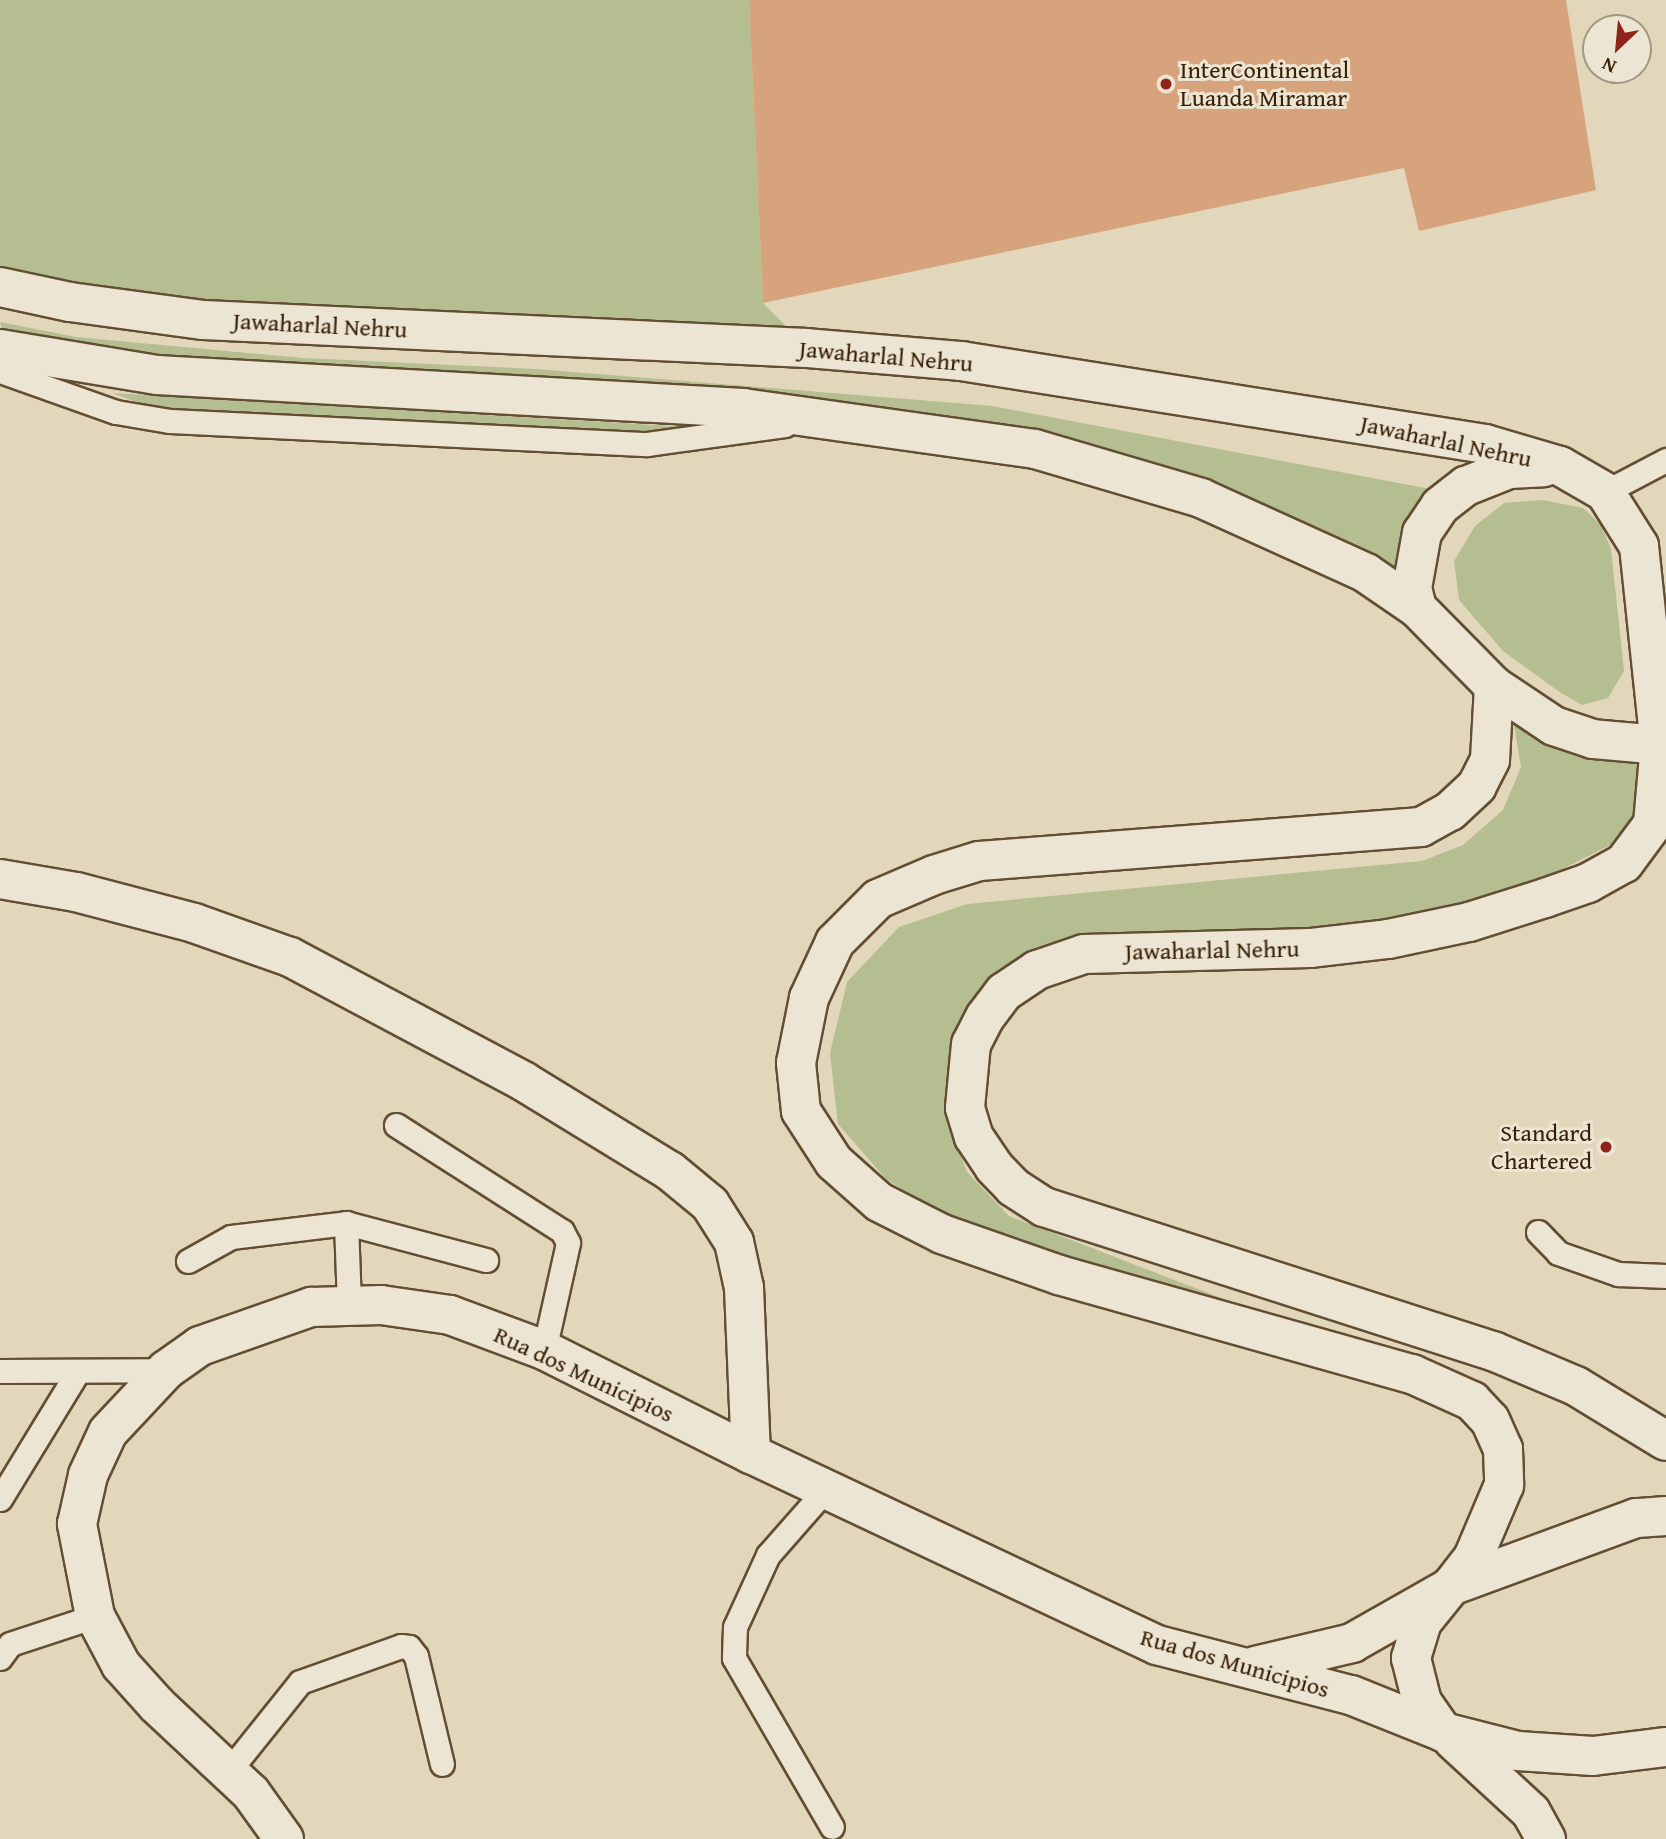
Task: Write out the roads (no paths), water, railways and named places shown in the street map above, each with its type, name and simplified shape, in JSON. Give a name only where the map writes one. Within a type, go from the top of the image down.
[{"type":"main road","name":"Jawaharlal Nehru","points":[[0,287],[70,302],[204,320],[806,348],[961,361],[1411,430],[1485,444],[1560,466],[1605,492],[1639,546],[1660,745],[1653,824],[1624,863],[1588,883],[1469,922],[1388,939],[1310,948],[1084,954],[1037,970],[1003,992],[975,1035],[965,1073],[965,1108],[974,1137],[994,1167],[1013,1187],[1044,1207],[1493,1351],[1576,1386],[1666,1441]]},
{"type":"main road","points":[[0,349],[157,374],[743,408],[839,418],[1035,449],[1201,498],[1367,573],[1416,608],[1494,686],[1554,726],[1592,739],[1660,745]]},
{"type":"main road","points":[[1416,608],[1412,588],[1419,546],[1440,506],[1466,486],[1509,469],[1560,466]]},
{"type":"main road","points":[[1494,686],[1490,760],[1477,786],[1450,811],[1420,827],[979,861],[878,899],[835,942],[809,998],[796,1063],[801,1111],[834,1162],[879,1202],[942,1234],[1059,1275],[1412,1374],[1472,1401],[1490,1420],[1503,1449],[1504,1485],[1473,1558],[1422,1622],[1411,1658],[1422,1702],[1443,1732],[1489,1768],[1531,1812],[1546,1839]]},
{"type":"main road","points":[[0,879],[76,892],[194,923],[290,957],[523,1081],[670,1171],[710,1204],[733,1242],[744,1288],[751,1454]]},
{"type":"main road","name":"Rua dos Municipios","points":[[284,1839],[251,1793],[156,1706],[121,1665],[95,1616],[77,1524],[88,1475],[108,1432],[166,1370],[200,1346],[254,1323],[311,1307],[380,1305],[450,1315],[544,1350],[751,1454],[1157,1645],[1351,1695],[1443,1732]]},
{"type":"main road","points":[[1235,1666],[1288,1661],[1352,1643],[1451,1586],[1636,1518],[1666,1516]]},
{"type":"main road","points":[[1443,1732],[1518,1751],[1593,1756],[1666,1747]]},
{"type":"lane","points":[[0,371],[116,412],[170,421],[647,444],[839,418]]},
{"type":"lane","points":[[1605,492],[1666,460]]},
{"type":"lane","points":[[396,1125],[562,1231],[568,1243],[544,1350]]},
{"type":"lane","points":[[188,1261],[231,1237],[346,1223],[486,1260]]},
{"type":"lane","points":[[346,1223],[349,1306]]},
{"type":"lane","points":[[1538,1231],[1558,1253],[1618,1274],[1666,1276]]},
{"type":"lane","points":[[0,1371],[166,1370]]},
{"type":"lane","points":[[0,1499],[78,1371]]},
{"type":"lane","points":[[826,1489],[768,1555],[735,1627],[734,1658],[832,1827]]},
{"type":"lane","points":[[3,1649],[95,1616]]},
{"type":"lane","points":[[229,1772],[300,1682],[401,1646],[410,1647],[416,1656],[442,1765]]},
{"type":"place","name":"InterContinental Luanda Miramar","points":[[1166,84]]},
{"type":"place","name":"Standard Chartered","points":[[1606,1147]]}]
